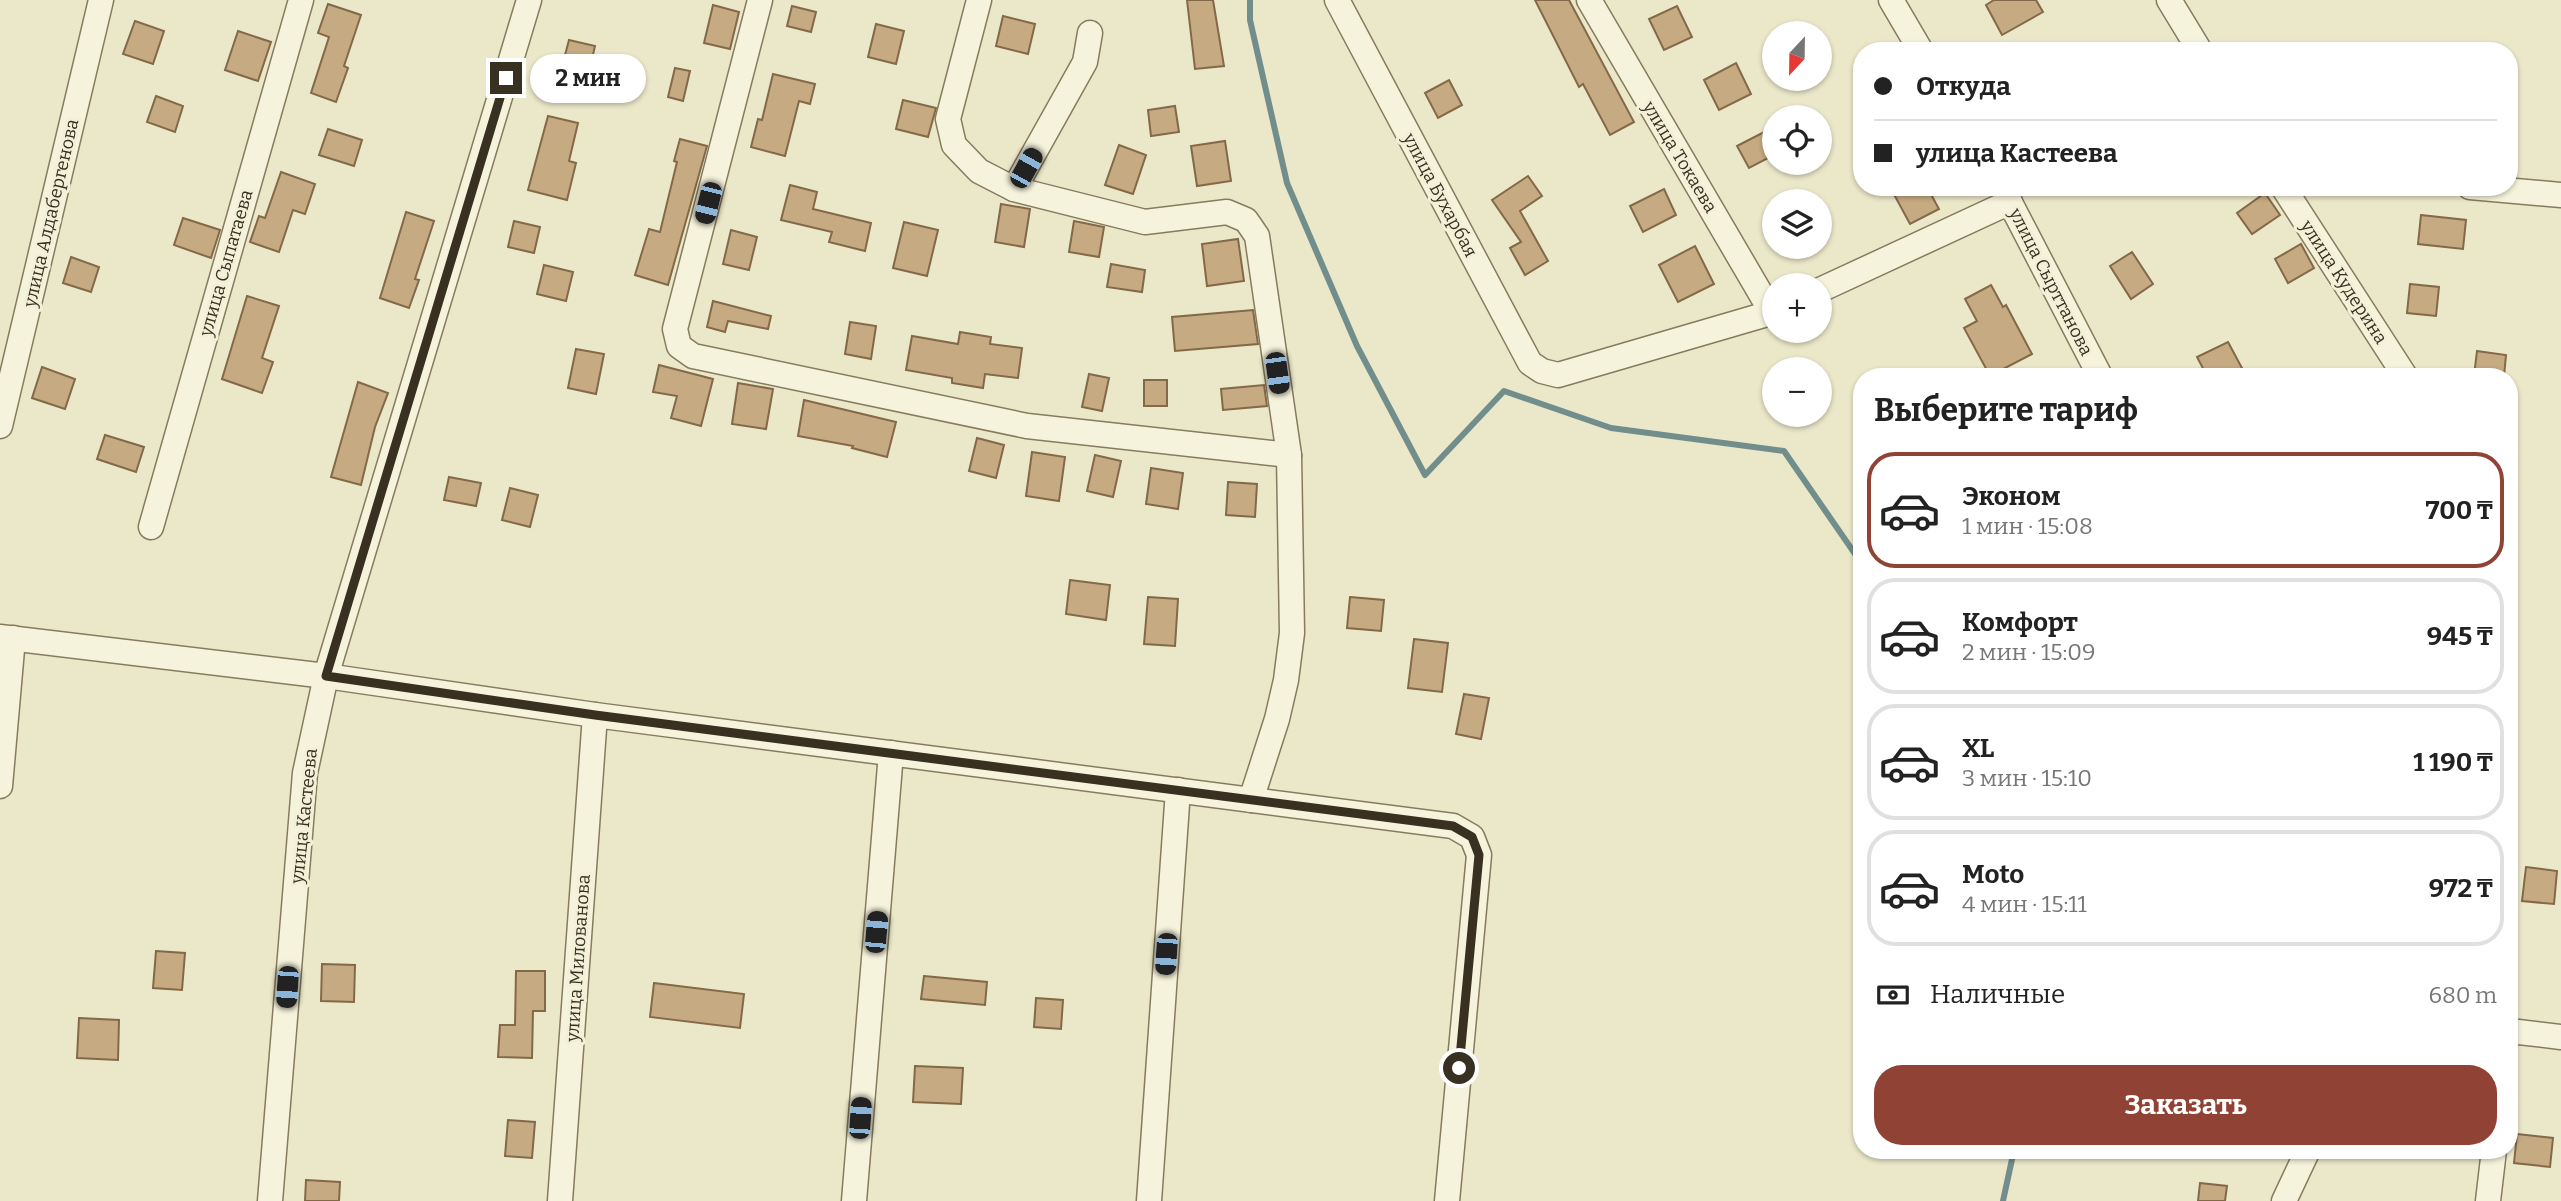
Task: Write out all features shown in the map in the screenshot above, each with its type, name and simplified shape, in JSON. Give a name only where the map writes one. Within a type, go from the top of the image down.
[{"type":"street","name":"улица Алдабергенова","points":[[0,426],[101,0]]},
{"type":"street","name":"улица Сыпатаева","points":[[151,527],[301,0]]},
{"type":"street","name":"улица Кастеева","points":[[270,1201],[305,773],[326,676],[529,0]]},
{"type":"street","points":[[760,0],[675,329],[679,346],[693,356],[1027,425],[1289,455]]},
{"type":"street","points":[[979,0],[948,119],[954,145],[979,171],[1014,189],[1145,222],[1227,212],[1245,220],[1257,236],[1289,455],[1292,633],[1286,680],[1277,719],[1251,800]]},
{"type":"street","name":"улица Бухарбая","points":[[1337,0],[1530,363],[1542,371],[1558,375],[1762,315]]},
{"type":"street","name":"улица Токаева","points":[[1589,0],[1762,293]]},
{"type":"street","points":[[1891,0],[1916,42]]},
{"type":"street","points":[[2169,0],[2195,42]]},
{"type":"street","points":[[1014,189],[1095,61],[1090,33]]},
{"type":"street","points":[[2518,191],[2561,195]]},
{"type":"street","points":[[1832,284],[2002,196]]},
{"type":"street","name":"улица Сырттанова","points":[[2007,196],[2096,368]]},
{"type":"street","name":"улица Кудерина","points":[[2289,196],[2400,368]]},
{"type":"street","points":[[0,786],[7,637],[326,676],[595,715],[1453,826],[1472,837],[1479,855],[1447,1201]]},
{"type":"street","name":"улица Милованова","points":[[560,1201],[595,715]]},
{"type":"street","points":[[854,1201],[891,753]]},
{"type":"street","points":[[1149,1201],[1178,790]]},
{"type":"street","points":[[2518,1032],[2561,1037]]},
{"type":"street","points":[[2284,1201],[2304,1159]]},
{"type":"street","points":[[2488,1201],[2493,1159]]},
{"type":"building","points":[[1187,0],[1213,0],[1224,66],[1195,69]]},
{"type":"building","points":[[1535,0],[1569,0],[1634,122],[1610,135],[1583,84],[1579,87]]},
{"type":"building","points":[[1994,0],[2036,0],[2043,12],[2002,35],[1986,5]]},
{"type":"building","points":[[328,4],[361,15],[344,66],[348,68],[336,102],[311,93],[329,37],[318,33]]},
{"type":"building","points":[[713,5],[739,12],[730,49],[704,43]]},
{"type":"building","points":[[792,6],[816,12],[811,32],[787,26]]},
{"type":"building","points":[[1677,6],[1692,37],[1664,50],[1649,19]]},
{"type":"building","points":[[1003,16],[1035,24],[1028,54],[996,46]]},
{"type":"building","points":[[135,21],[164,31],[153,64],[123,54]]},
{"type":"building","points":[[876,24],[904,31],[896,64],[868,57]]},
{"type":"building","points":[[238,31],[271,42],[258,81],[225,70]]},
{"type":"building","points":[[569,40],[595,46],[588,77],[561,70]]},
{"type":"building","points":[[1736,63],[1751,94],[1719,110],[1704,80]]},
{"type":"building","points":[[675,68],[690,71],[683,101],[668,97]]},
{"type":"building","points":[[773,74],[815,84],[810,104],[799,101],[785,156],[751,147],[758,119],[762,120]]},
{"type":"building","points":[[1449,80],[1462,105],[1438,118],[1425,93]]},
{"type":"building","points":[[156,96],[183,106],[175,132],[147,122]]},
{"type":"building","points":[[903,100],[936,108],[928,137],[896,129]]},
{"type":"building","points":[[1175,106],[1179,132],[1151,136],[1148,110]]},
{"type":"building","points":[[548,116],[578,123],[569,161],[576,163],[567,200],[528,190]]},
{"type":"building","points":[[328,129],[362,140],[354,166],[319,155]]},
{"type":"building","points":[[1762,133],[1762,161],[1749,168],[1737,146]]},
{"type":"building","points":[[680,139],[707,146],[668,285],[635,275],[649,229],[660,232]]},
{"type":"building","points":[[1225,141],[1231,181],[1197,186],[1191,146]]},
{"type":"building","points":[[1119,145],[1146,155],[1133,194],[1105,185]]},
{"type":"building","points":[[281,172],[315,184],[305,214],[293,210],[279,252],[250,242],[259,216],[265,218]]},
{"type":"building","points":[[1528,176],[1542,196],[1520,211],[1548,261],[1525,275],[1510,248],[1521,242],[1492,200]]},
{"type":"building","points":[[790,185],[817,192],[813,209],[871,223],[865,251],[829,242],[832,232],[781,220]]},
{"type":"building","points":[[1664,189],[1676,215],[1643,232],[1630,206]]},
{"type":"building","points":[[1895,196],[1932,196],[1939,209],[1910,224]]},
{"type":"building","points":[[2261,196],[2267,196],[2280,215],[2252,234],[2237,213]]},
{"type":"building","points":[[1001,204],[1030,209],[1024,247],[995,242]]},
{"type":"building","points":[[406,212],[434,221],[415,279],[419,280],[409,308],[380,298]]},
{"type":"building","points":[[2421,215],[2466,220],[2463,249],[2418,244]]},
{"type":"building","points":[[183,218],[220,230],[211,258],[174,245]]},
{"type":"building","points":[[514,221],[540,227],[534,253],[508,247]]},
{"type":"building","points":[[1074,221],[1104,227],[1099,257],[1069,252]]},
{"type":"building","points":[[904,222],[938,230],[927,276],[893,268]]},
{"type":"building","points":[[731,230],[757,237],[749,270],[723,264]]},
{"type":"building","points":[[1238,239],[1244,281],[1207,286],[1202,244]]},
{"type":"building","points":[[2301,244],[2314,268],[2288,283],[2275,259]]},
{"type":"building","points":[[1695,246],[1714,284],[1678,302],[1659,265]]},
{"type":"building","points":[[2132,252],[2153,284],[2131,299],[2110,266]]},
{"type":"building","points":[[71,257],[99,267],[91,292],[63,283]]},
{"type":"building","points":[[1111,264],[1145,270],[1142,292],[1107,287]]},
{"type":"building","points":[[544,265],[573,272],[566,301],[537,294]]},
{"type":"building","points":[[2410,284],[2439,287],[2436,316],[2407,313]]},
{"type":"building","points":[[1991,285],[2003,307],[2006,305],[2032,354],[2005,368],[1986,368],[1964,328],[1977,321],[1965,299]]},
{"type":"building","points":[[247,296],[279,306],[262,358],[273,362],[262,393],[222,379]]},
{"type":"building","points":[[713,301],[771,316],[768,329],[728,321],[725,332],[707,327]]},
{"type":"building","points":[[1253,310],[1258,344],[1175,351],[1172,317]]},
{"type":"building","points":[[850,322],[876,326],[871,359],[845,354]]},
{"type":"building","points":[[960,332],[991,337],[990,344],[1022,348],[1018,378],[985,374],[983,388],[952,383],[952,378],[906,370],[912,336],[958,344]]},
{"type":"building","points":[[2228,342],[2242,368],[2203,368],[2197,357]]},
{"type":"building","points":[[576,349],[604,354],[596,394],[568,388]]},
{"type":"building","points":[[2477,351],[2506,355],[2505,368],[2475,368]]},
{"type":"building","points":[[659,365],[713,379],[701,426],[671,418],[677,396],[653,392]]},
{"type":"building","points":[[42,367],[75,379],[65,409],[32,398]]},
{"type":"building","points":[[1089,374],[1109,378],[1102,411],[1082,407]]},
{"type":"building","points":[[1144,380],[1167,380],[1167,406],[1144,406]]},
{"type":"building","points":[[358,382],[388,393],[375,427],[361,485],[331,477]]},
{"type":"building","points":[[738,383],[773,389],[766,429],[732,424]]},
{"type":"building","points":[[1264,385],[1267,406],[1223,410],[1221,389]]},
{"type":"building","points":[[804,400],[896,422],[887,457],[852,448],[853,446],[798,436]]},
{"type":"building","points":[[105,435],[144,447],[136,472],[97,459]]},
{"type":"building","points":[[977,438],[1004,445],[996,478],[969,471]]},
{"type":"building","points":[[1032,452],[1065,457],[1059,501],[1026,496]]},
{"type":"building","points":[[1095,455],[1121,461],[1113,497],[1087,491]]},
{"type":"building","points":[[1151,468],[1183,473],[1178,509],[1146,504]]},
{"type":"building","points":[[449,477],[481,483],[476,506],[444,500]]},
{"type":"building","points":[[1228,482],[1257,484],[1255,517],[1226,515]]},
{"type":"building","points":[[510,488],[538,495],[530,527],[502,520]]},
{"type":"building","points":[[1070,580],[1110,585],[1106,620],[1066,614]]},
{"type":"building","points":[[1148,597],[1178,599],[1175,646],[1144,644]]},
{"type":"building","points":[[1350,597],[1384,600],[1381,631],[1347,628]]},
{"type":"building","points":[[1414,639],[1448,643],[1442,692],[1408,688]]},
{"type":"building","points":[[1464,694],[1489,698],[1481,739],[1456,734]]},
{"type":"building","points":[[2526,867],[2557,871],[2554,904],[2522,901]]},
{"type":"building","points":[[156,951],[185,953],[182,990],[153,988]]},
{"type":"building","points":[[322,964],[355,965],[354,1002],[321,1001]]},
{"type":"building","points":[[516,971],[545,971],[545,1011],[533,1011],[532,1058],[498,1057],[500,1025],[515,1025]]},
{"type":"building","points":[[924,976],[987,982],[985,1005],[921,999]]},
{"type":"building","points":[[654,983],[744,994],[740,1028],[650,1017]]},
{"type":"building","points":[[1036,998],[1063,1000],[1061,1029],[1034,1027]]},
{"type":"building","points":[[79,1018],[119,1020],[118,1060],[77,1058]]},
{"type":"building","points":[[915,1066],[963,1068],[961,1104],[913,1102]]},
{"type":"building","points":[[508,1120],[535,1122],[532,1158],[505,1156]]},
{"type":"building","points":[[2518,1134],[2553,1138],[2550,1167],[2514,1163],[2514,1159],[2518,1159]]},
{"type":"building","points":[[306,1180],[340,1182],[339,1201],[305,1201]]},
{"type":"building","points":[[2200,1183],[2227,1186],[2225,1201],[2198,1201]]},
{"type":"waterway","points":[[1250,0],[1250,20],[1287,183],[1357,346],[1425,475],[1504,391],[1611,428],[1784,451],[1853,551]]},
{"type":"waterway","points":[[2003,1201],[2012,1159]]},
{"type":"route","points":[[506,78],[326,676],[595,715],[1453,826],[1472,837],[1479,855],[1459,1068]]}]
